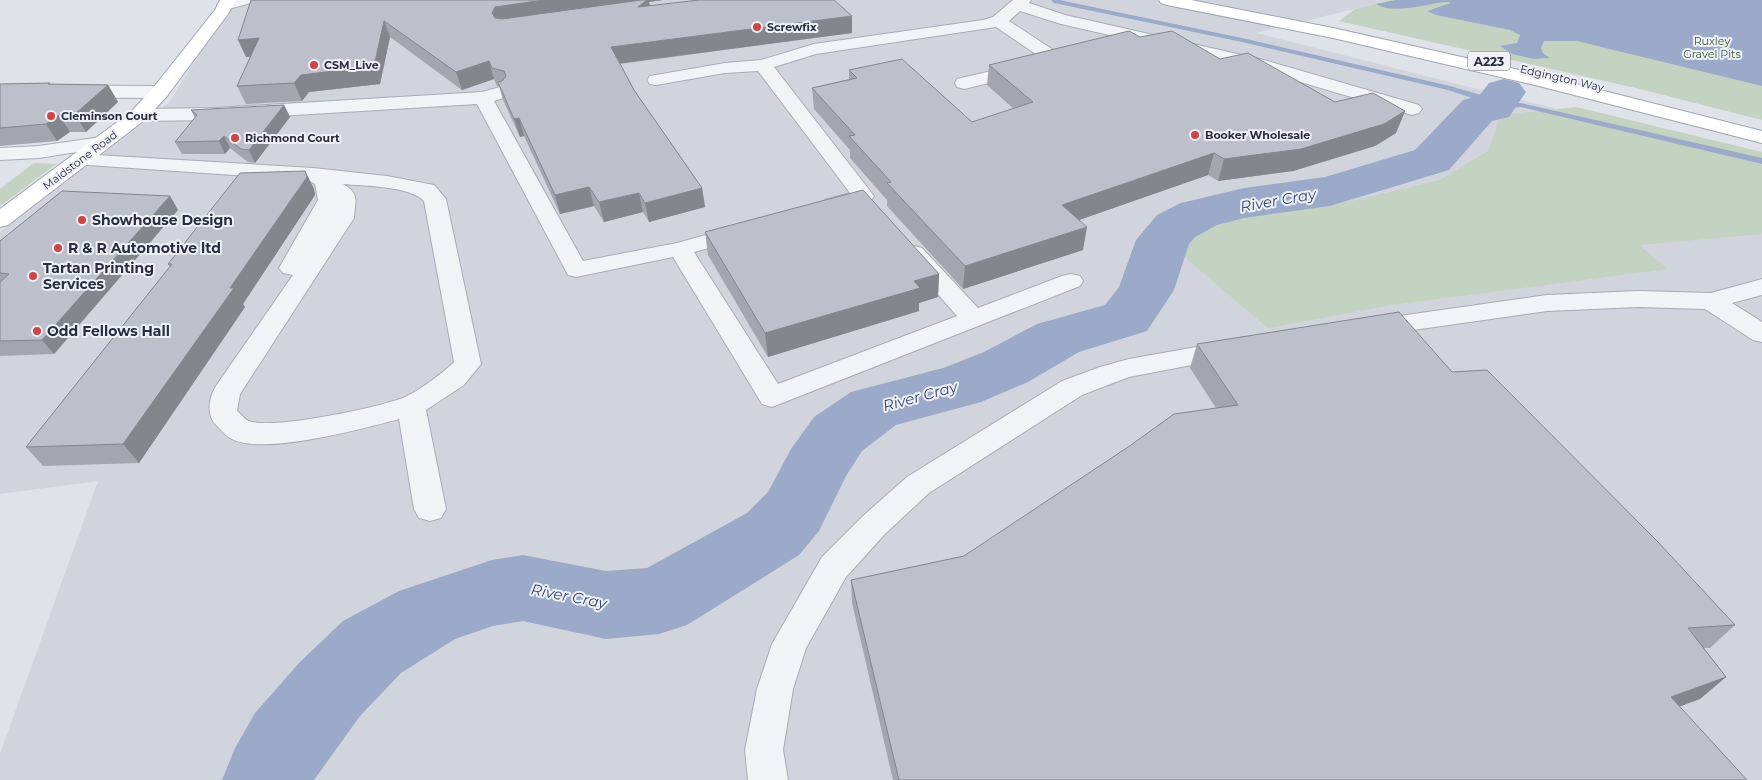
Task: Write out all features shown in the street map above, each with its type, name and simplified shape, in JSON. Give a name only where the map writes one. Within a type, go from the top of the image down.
[{"type":"main road","name":"Edgington Way","points":[[1167,0],[1333,33],[1541,81],[1762,137]]},
{"type":"main road","name":"Edgington Way","points":[[1191,0],[1329,29],[1333,33]]},
{"type":"main road","name":"Edgington Way","points":[[1215,0],[1544,73],[1762,128]]},
{"type":"main road","name":"Maidstone Road","points":[[0,220],[139,115],[160,92],[227,3]]},
{"type":"street","points":[[227,3],[245,0]]},
{"type":"street","points":[[656,80],[725,68],[763,65],[814,49],[984,25],[999,21],[1020,3],[1061,19],[1258,64],[1412,109]]},
{"type":"street","points":[[964,83],[1067,59],[999,21]]},
{"type":"street","points":[[763,65],[869,204],[815,210]]},
{"type":"street","points":[[0,91],[160,92]]},
{"type":"street","points":[[139,115],[215,114],[491,95],[576,270],[680,249],[767,224]]},
{"type":"street","points":[[0,154],[38,152],[102,143]]},
{"type":"street","points":[[80,160],[318,176],[387,182],[426,190],[435,199],[468,364],[454,378],[411,406],[341,424],[271,434],[240,431],[223,414],[226,393],[343,218],[345,194],[318,176]]},
{"type":"street","points":[[902,240],[974,319]]},
{"type":"street","points":[[680,249],[772,397],[1071,281]]},
{"type":"street","points":[[1344,332],[1547,303],[1638,299],[1711,301],[1762,287]]},
{"type":"street","points":[[1711,301],[1762,334]]},
{"type":"street","points":[[768,780],[764,750],[775,689],[790,644],[834,567],[874,525],[918,485],[1072,388],[1093,378],[1131,367],[1257,346]]},
{"type":"street","points":[[411,406],[430,509]]},
{"type":"shaded area","points":[[233,0],[1391,0],[1256,33],[1699,145],[1762,165],[1762,780],[0,780],[0,754],[98,481],[0,494],[0,232],[168,104]]},
{"type":"green space","name":"Ruxley Gravel Pits","points":[[1391,0],[1762,0],[1762,120],[1636,88],[1339,21],[1355,9]]},
{"type":"green space","points":[[1576,107],[1762,152],[1762,234],[1639,245],[1668,269],[1392,305],[1268,328],[1176,250],[1196,227],[1232,215],[1326,207],[1440,180],[1488,151],[1501,115]]},
{"type":"green space","points":[[34,163],[56,164],[0,206],[0,189]]},
{"type":"water","name":"Ruxley Gravel Pits","points":[[1396,0],[1762,0],[1762,86],[1577,41],[1544,41],[1541,48],[1543,53],[1550,58],[1534,59],[1512,54],[1500,46],[1517,43],[1520,35],[1510,30],[1436,15],[1427,11],[1451,3],[1449,2],[1402,9],[1393,9],[1376,4]]},
{"type":"building","points":[[251,0],[544,0],[495,7],[492,13],[495,18],[502,19],[641,0],[647,0],[638,7],[699,0],[834,0],[852,16],[611,47],[634,90],[702,188],[645,203],[639,193],[599,202],[589,187],[555,195],[519,118],[514,119],[498,82],[502,81],[506,76],[504,71],[492,68],[489,61],[456,72],[384,21],[374,66],[301,75],[294,83],[237,86],[259,38],[238,40]]},
{"type":"building","points":[[1129,31],[1140,37],[1172,31],[1220,59],[1248,53],[1335,102],[1373,93],[1405,111],[1384,124],[1301,149],[1224,159],[1214,153],[1062,205],[1087,227],[965,266],[887,183],[891,182],[849,136],[855,135],[812,88],[857,78],[849,70],[902,59],[972,122],[1033,102],[989,65]]},
{"type":"building","points":[[50,83],[48,84],[108,85],[75,114],[59,115],[46,124],[0,128],[0,84]]},
{"type":"building","points":[[284,105],[249,150],[241,149],[224,136],[219,141],[175,142],[197,115],[191,110]]},
{"type":"building","points":[[305,171],[307,177],[230,288],[234,288],[123,444],[26,447],[172,264],[168,264],[240,173]]},
{"type":"building","points":[[863,190],[939,274],[914,281],[920,288],[765,333],[705,232]]},
{"type":"building","points":[[62,191],[170,196],[42,340],[0,341],[0,282],[9,274],[0,273],[0,241]]},
{"type":"building","points":[[1399,312],[1452,372],[1487,370],[1658,542],[1735,625],[1688,628],[1726,677],[1671,697],[1747,780],[899,780],[851,580],[964,556],[1131,445],[1174,414],[1238,405],[1197,344]]},
{"type":"waterway","points":[[1054,1],[1242,40],[1450,88],[1478,97],[1493,108],[1521,105],[1762,161]]},
{"type":"waterway","name":"River Cray","points":[[267,780],[286,743],[330,689],[372,647],[427,615],[492,593],[523,588],[606,605],[659,601],[773,534],[794,511],[815,467],[838,434],[874,408],[959,386],[1006,367],[1058,338],[1126,318],[1146,290],[1163,240],[1176,226],[1199,214],[1244,203],[1330,191],[1432,160],[1479,109],[1493,108],[1504,92]]},
{"type":"place","name":"Screwfix","points":[[757,27]]},
{"type":"place","name":"CSM_Live","points":[[314,65]]},
{"type":"place","name":"Cleminson Court","points":[[51,116]]},
{"type":"place","name":"Booker Wholesale","points":[[1195,135]]},
{"type":"place","name":"Richmond Court","points":[[235,138]]},
{"type":"place","name":"Showhouse Design","points":[[82,220]]},
{"type":"place","name":"R & R Automotive ltd","points":[[58,248]]},
{"type":"place","name":"Tartan Printing Services","points":[[33,276]]},
{"type":"place","name":"Odd Fellows Hall","points":[[37,331]]}]
